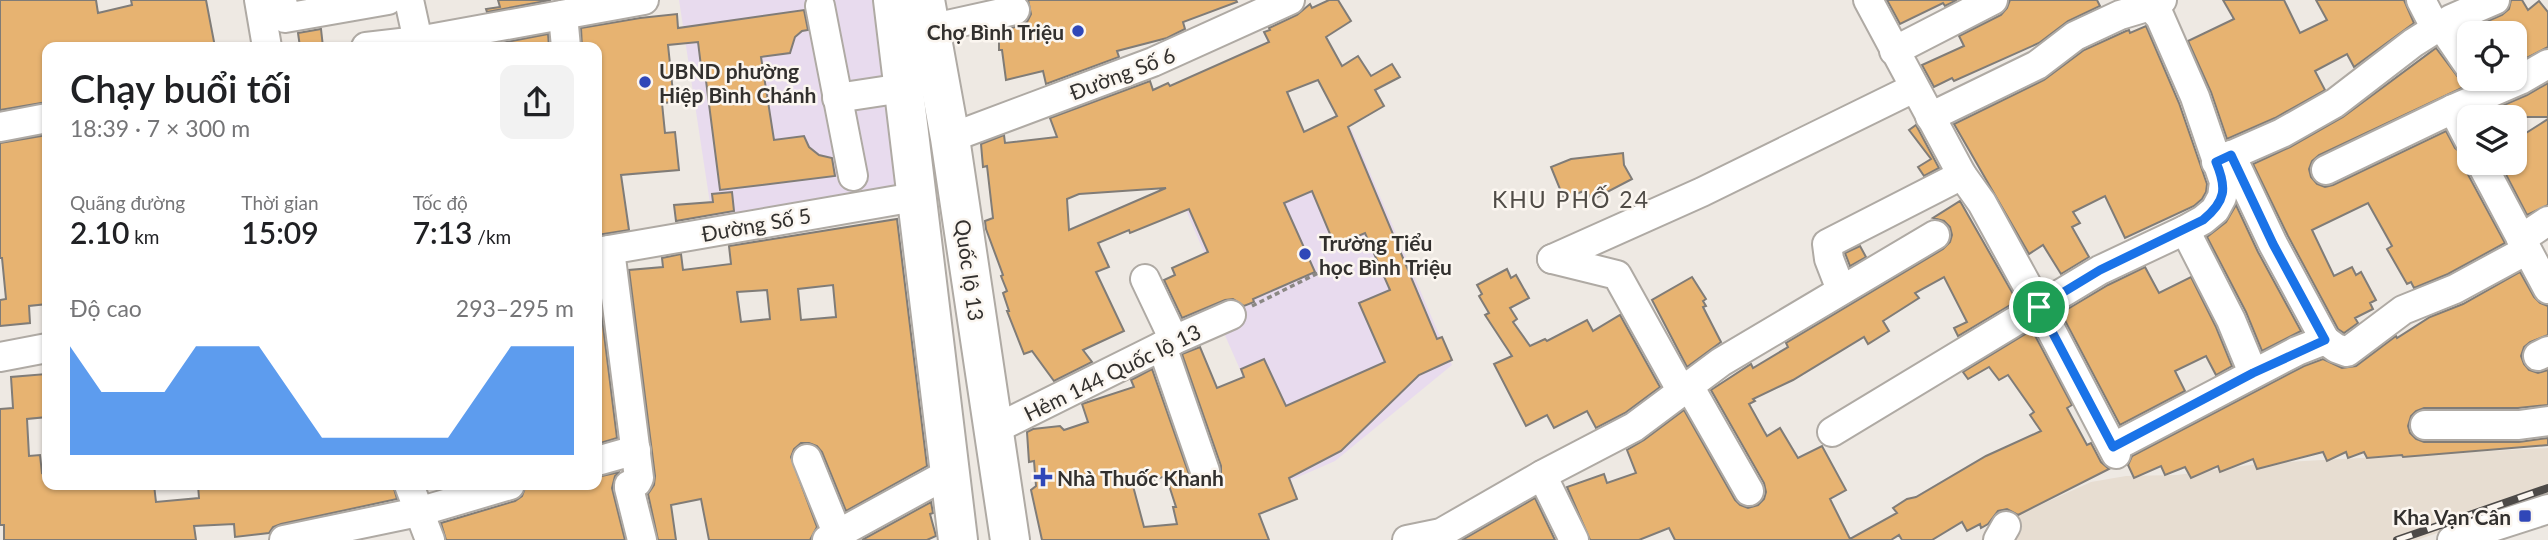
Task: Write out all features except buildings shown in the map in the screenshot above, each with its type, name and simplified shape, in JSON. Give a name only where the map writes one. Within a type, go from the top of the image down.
[{"type":"highway","name":"Quốc lộ 13","points":[[893,0],[958,540]]},
{"type":"highway","name":"Quốc lộ 13","points":[[927,14],[950,138],[1010,540]]},
{"type":"street","points":[[259,0],[266,42]]},
{"type":"street","points":[[282,0],[285,18],[388,0]]},
{"type":"street","points":[[409,0],[418,41]]},
{"type":"street","points":[[409,42],[563,15],[596,4],[644,0]]},
{"type":"street","name":"Đường Số 6","points":[[950,138],[1153,62],[1290,0]]},
{"type":"street","points":[[1868,0],[1962,175],[1982,203],[2039,307],[2115,451],[2253,373],[2325,340]]},
{"type":"street","points":[[1894,51],[1993,0]]},
{"type":"street","points":[[2421,0],[2457,50]]},
{"type":"street","points":[[2223,158],[2282,133],[2335,103],[2413,43],[2495,0]]},
{"type":"street","points":[[1930,117],[2037,65],[2075,36],[2141,5],[2160,17],[2223,158],[2325,340],[2347,352],[2403,310],[2455,289],[2524,245],[2548,221]]},
{"type":"street","points":[[820,6],[853,176]]},
{"type":"street","points":[[927,14],[1015,10]]},
{"type":"street","points":[[563,15],[566,42]]},
{"type":"street","points":[[2527,71],[2548,64]]},
{"type":"street","points":[[837,97],[903,88]]},
{"type":"street","points":[[1749,491],[1617,275],[1552,259],[1702,192],[1914,88]]},
{"type":"street","points":[[2326,170],[2453,109],[2478,91]]},
{"type":"street","points":[[2453,109],[2457,117]]},
{"type":"street","points":[[0,127],[42,119]]},
{"type":"street","points":[[1832,432],[2100,270],[2203,220],[2215,210],[2222,197],[2223,158]]},
{"type":"street","points":[[1841,290],[1829,259],[1827,244],[1962,175]]},
{"type":"street","points":[[2487,175],[2548,289]]},
{"type":"street","name":"Đường Số 5","points":[[603,251],[915,197]]},
{"type":"street","points":[[2185,230],[2231,320],[2253,373]]},
{"type":"street","points":[[1406,540],[1441,533],[1542,475],[1634,427],[1721,362],[1935,235]]},
{"type":"street","points":[[603,251],[639,478],[637,482],[628,485],[642,540]]},
{"type":"street","points":[[1145,279],[1168,343],[1205,471]]},
{"type":"street","name":"Hẻm 144 Quốc lộ 13","points":[[993,430],[1168,343],[1231,315]]},
{"type":"street","points":[[0,357],[42,349]]},
{"type":"street","points":[[2425,425],[2519,425],[2548,421]]},
{"type":"street","points":[[602,460],[636,450]]},
{"type":"street","points":[[807,460],[832,537],[951,472]]},
{"type":"street","points":[[1542,475],[1574,540]]},
{"type":"street","points":[[411,490],[430,540]]},
{"type":"street","points":[[284,540],[324,536],[493,490]]},
{"type":"street","points":[[2456,539],[2548,509]]},
{"type":"path","points":[[1231,315],[1330,267]]},
{"type":"shaded area","points":[[679,0],[872,0],[896,194],[713,223]]},
{"type":"shaded area","name":"Trường Tiểu học Bình Triệu","points":[[1351,128],[1452,365],[1335,461],[1289,481],[1220,324],[1232,318],[1180,196]]},
{"type":"shaded area","points":[[2548,448],[2548,495],[2417,540],[2003,540],[2016,516],[2091,482],[2126,476],[2177,475],[2265,463]]},
{"type":"railway","points":[[2397,540],[2548,488]]},
{"type":"place","name":"Chợ Bình Triệu","points":[[1078,31]]},
{"type":"place","name":"UBND phường Hiệp Bình Chánh","points":[[645,82]]},
{"type":"place","name":"Trường Tiểu học Bình Triệu","points":[[1305,254]]},
{"type":"place","name":"Nhà Thuốc Khanh","points":[[1043,477]]},
{"type":"place","name":"Kha Vạn Cân","points":[[2525,516]]},
{"type":"district","name":"KHU PHỐ 24","points":[[1571,199]]},
{"type":"route","points":[[2231,155],[2273,244],[2325,340],[2253,373],[2113,447],[2039,307],[2100,270],[2203,220],[2215,210],[2222,197],[2224,181],[2216,162],[2231,155]]}]
